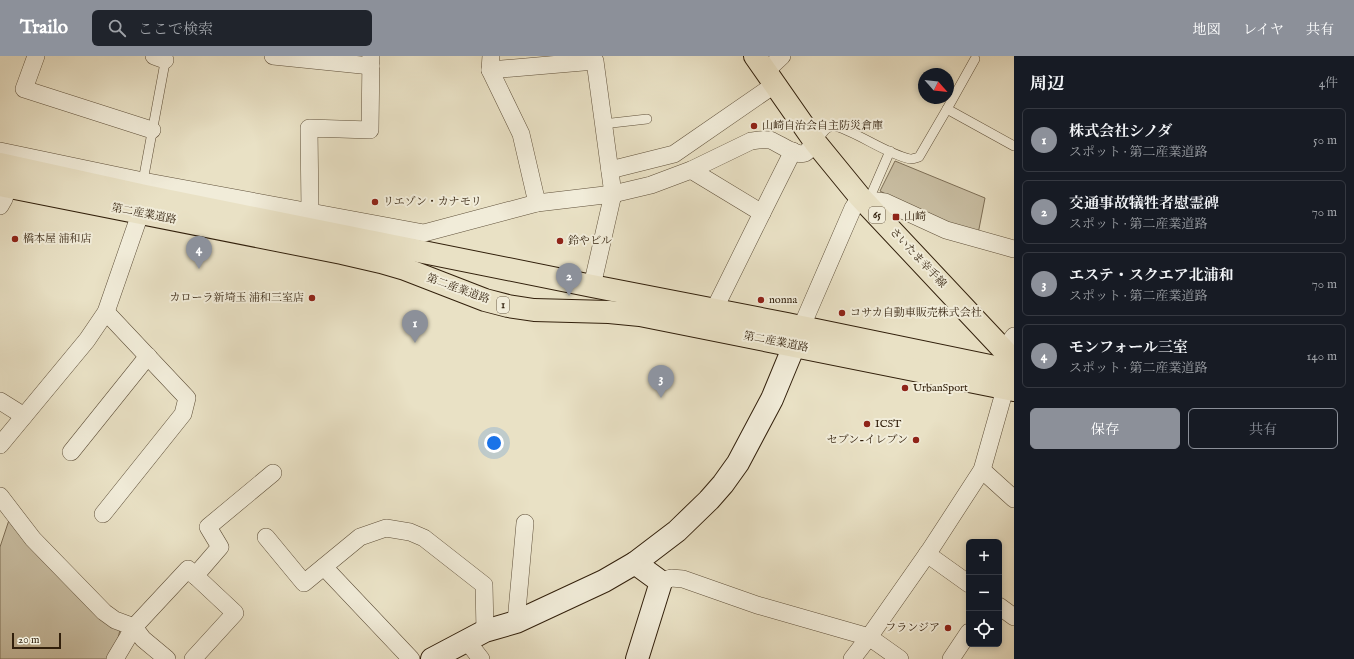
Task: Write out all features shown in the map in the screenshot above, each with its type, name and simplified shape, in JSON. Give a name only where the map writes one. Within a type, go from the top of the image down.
[{"type":"main road","name":"さいたま幸手線","points":[[764,71],[815,142],[864,201],[1011,349]]},
{"type":"main road","name":"第二産業道路","points":[[0,164],[145,196],[714,310],[798,337]]},
{"type":"main road","name":"第二産業道路","points":[[3,193],[140,214],[342,253],[405,269],[485,300],[508,306],[534,310],[609,312],[640,315],[798,337],[1011,383]]},
{"type":"street","points":[[36,56],[24,89],[152,130]]},
{"type":"street","points":[[273,56],[371,61],[370,130],[309,128],[310,211]]},
{"type":"street","points":[[610,170],[674,154],[782,56]]},
{"type":"street","points":[[537,203],[521,134],[490,63],[599,59],[603,124],[613,194],[592,286]]},
{"type":"street","points":[[0,151],[142,181],[424,233],[537,203],[613,194],[651,185],[691,170],[751,141],[762,139],[771,141],[792,152],[802,154],[806,153],[815,142]]},
{"type":"street","points":[[714,310],[792,152]]},
{"type":"street","points":[[691,170],[762,214]]},
{"type":"street","points":[[432,659],[476,636],[516,622],[604,581],[635,563],[692,517],[723,484],[738,463],[772,399],[853,208],[864,201],[885,202],[946,230],[1014,249]]},
{"type":"street","points":[[0,445],[87,340],[106,312],[140,214]]},
{"type":"street","points":[[103,514],[183,414],[187,398],[106,312]]},
{"type":"street","points":[[71,452],[148,356]]},
{"type":"street","points":[[852,659],[927,554],[982,470],[1011,383]]},
{"type":"street","points":[[0,401],[24,416]]},
{"type":"street","points":[[982,470],[1014,499]]},
{"type":"street","points":[[195,576],[220,547],[208,527],[273,473]]},
{"type":"street","points":[[0,496],[33,539],[104,612],[115,620],[134,627],[143,639],[167,659]]},
{"type":"street","points":[[516,622],[525,523]]},
{"type":"street","points":[[266,538],[304,583],[360,537],[370,533],[386,528],[410,532],[424,538],[484,585],[476,636],[481,659]]},
{"type":"street","points":[[927,554],[966,582]]},
{"type":"street","points":[[635,563],[661,582]]},
{"type":"street","points":[[324,567],[411,659]]},
{"type":"street","points":[[115,659],[134,627],[188,569],[235,613],[194,659]]},
{"type":"street","points":[[661,582],[671,578],[683,579],[757,605],[869,637],[900,659]]},
{"type":"street","points":[[637,659],[661,582]]},
{"type":"street","points":[[1002,608],[1014,617]]},
{"type":"street","points":[[951,659],[966,636]]},
{"type":"lane","points":[[142,181],[152,130],[162,57]]},
{"type":"lane","points":[[815,142],[825,130],[832,125],[841,127],[890,151],[912,159],[919,157],[975,59]]},
{"type":"lane","points":[[947,109],[1014,146]]},
{"type":"lane","points":[[603,124],[647,119]]},
{"type":"lane","points":[[864,201],[890,151]]},
{"type":"shaded area","points":[[895,161],[985,198],[978,234],[948,227],[880,191]]},
{"type":"shaded area","points":[[11,514],[120,630],[113,659],[0,659],[0,547]]},
{"type":"place","name":"山崎自治会自主防災倉庫","points":[[754,126]]},
{"type":"place","name":"リエゾン・カナモリ","points":[[375,202]]},
{"type":"place","name":"山崎","points":[[896,217]]},
{"type":"place","name":"橋本屋 浦和店","points":[[15,239]]},
{"type":"place","name":"鈴やビル","points":[[560,241]]},
{"type":"place","name":"モンフォール三室","points":[[199,269]]},
{"type":"place","name":"交通事故犠牲者慰霊碑","points":[[569,296]]},
{"type":"place","name":"カローラ新埼玉 浦和三室店","points":[[312,298]]},
{"type":"place","name":"nonna","points":[[761,300]]},
{"type":"place","name":"コサカ自動車販売株式会社","points":[[842,313]]},
{"type":"place","name":"株式会社シノダ","points":[[415,343]]},
{"type":"place","name":"UrbanSport","points":[[905,388]]},
{"type":"place","name":"エステ・スクエア北浦和","points":[[661,398]]},
{"type":"place","name":"ICST","points":[[867,424]]},
{"type":"place","name":"セブン-イレブン","points":[[916,440]]},
{"type":"place","name":"フランジア","points":[[948,628]]}]
